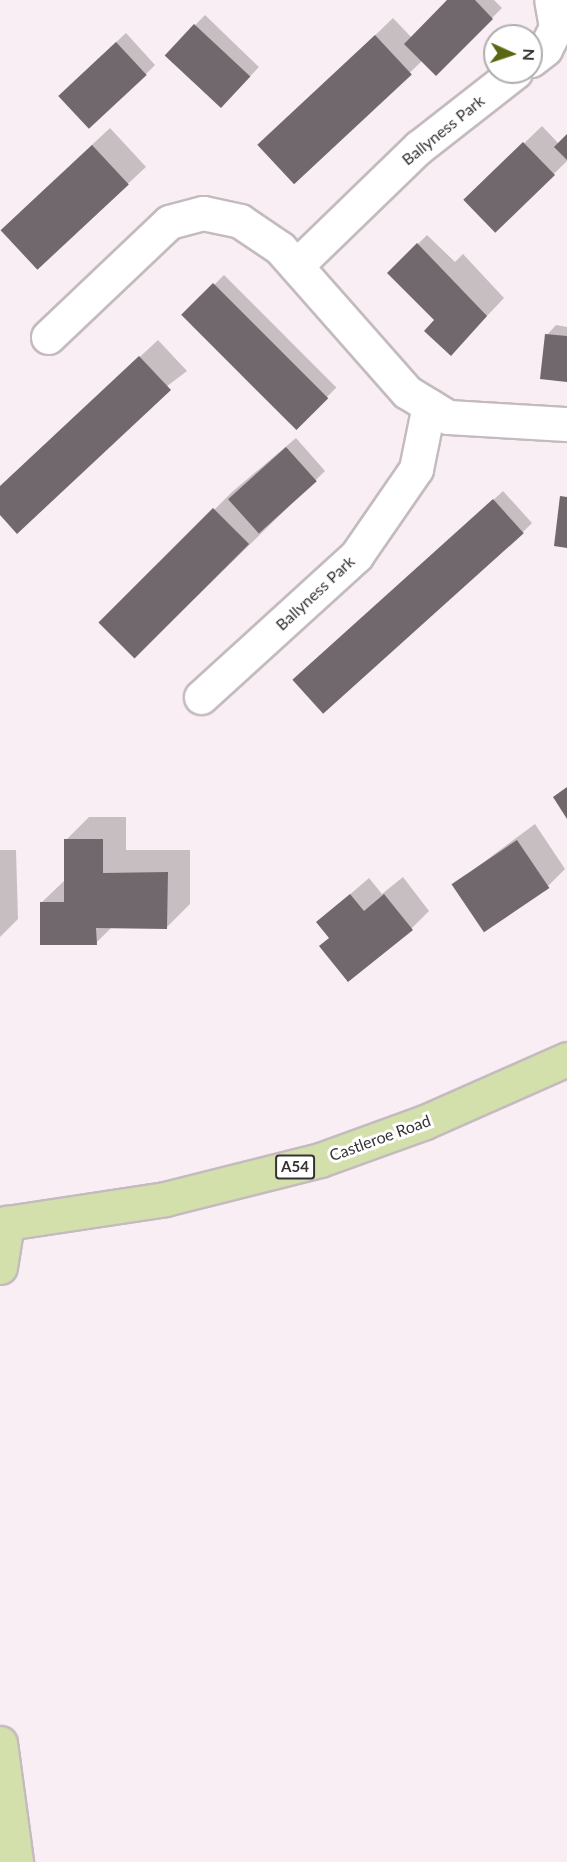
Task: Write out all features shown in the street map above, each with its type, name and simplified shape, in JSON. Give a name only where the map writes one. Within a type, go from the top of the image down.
[{"type":"main road","name":"Castleroe Road","points":[[0,1267],[7,1223],[165,1199],[320,1160],[425,1122],[567,1059]]},
{"type":"main road","points":[[0,1743],[16,1862]]},
{"type":"street","points":[[543,51],[556,27],[551,0]]},
{"type":"street","name":"Ballyness Park","points":[[296,266],[419,147],[500,84]]},
{"type":"street","points":[[48,337],[169,222],[203,213],[240,221],[280,248],[407,392],[448,417],[567,424]]},
{"type":"street","name":"Ballyness Park","points":[[201,697],[356,556],[416,469],[429,405]]},
{"type":"building","points":[[447,0],[475,0],[493,19],[488,24],[483,24],[483,29],[436,76],[404,44]]},
{"type":"building","points":[[194,24],[250,77],[221,108],[165,55]]},
{"type":"building","points":[[375,35],[412,74],[294,184],[257,145]]},
{"type":"building","points":[[116,42],[147,75],[89,129],[58,96]]},
{"type":"building","points":[[567,134],[567,160],[554,147]]},
{"type":"building","points":[[523,142],[555,175],[495,233],[463,200]]},
{"type":"building","points":[[92,145],[129,184],[37,270],[1,230]]},
{"type":"building","points":[[417,243],[487,316],[451,356],[424,331],[434,320],[387,273]]},
{"type":"building","points":[[213,283],[328,398],[296,430],[181,315]]},
{"type":"building","points":[[545,334],[567,336],[567,382],[540,379]]},
{"type":"building","points":[[139,356],[171,390],[17,534],[0,515],[0,486]]},
{"type":"building","points":[[286,447],[317,481],[259,533],[228,499]]},
{"type":"building","points":[[560,496],[567,497],[567,548],[554,546]]},
{"type":"building","points":[[493,499],[524,533],[323,714],[292,680]]},
{"type":"building","points":[[213,508],[249,544],[135,659],[98,623]]},
{"type":"building","points":[[567,787],[567,819],[553,797]]},
{"type":"building","points":[[64,839],[103,839],[103,873],[168,872],[167,929],[96,928],[97,945],[40,945],[40,902],[64,902]]},
{"type":"building","points":[[517,840],[549,888],[484,932],[452,884]]},
{"type":"building","points":[[350,894],[364,911],[384,894],[413,930],[348,982],[319,946],[329,938],[316,922]]}]
